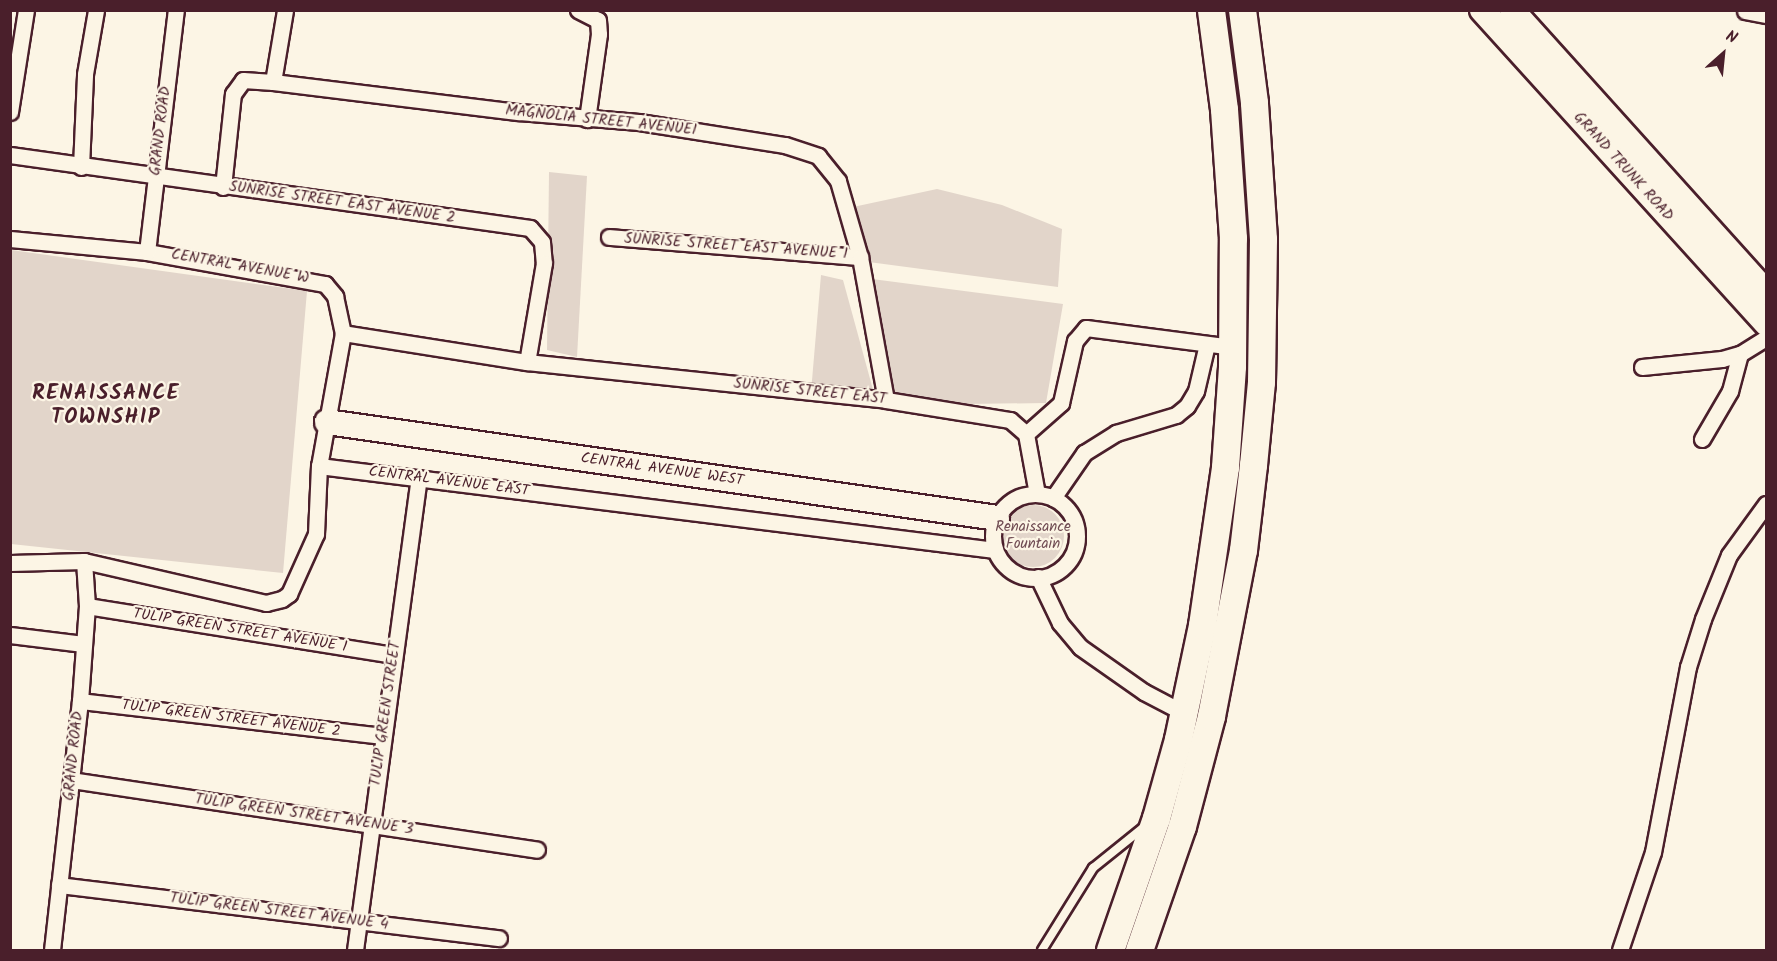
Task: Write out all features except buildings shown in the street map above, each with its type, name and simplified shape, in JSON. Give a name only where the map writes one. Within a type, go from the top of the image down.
[{"type":"highway","points":[[1110,951],[1156,818],[1184,713],[1202,625],[1225,467],[1219,345],[1233,238],[1224,109],[1211,10]]},
{"type":"highway","points":[[1139,951],[1182,826],[1211,716],[1244,550],[1261,382],[1263,239],[1254,102],[1242,10]]},
{"type":"main road","name":"GRAND TRUNK ROAD","points":[[1482,10],[1767,323]]},
{"type":"main road","name":"GRAND TRUNK ROAD","points":[[1512,10],[1767,292]]},
{"type":"main road","name":"CENTRAL AVENUE WEST","points":[[327,422],[996,518]]},
{"type":"street","points":[[10,112],[17,28],[26,10]]},
{"type":"street","points":[[81,166],[84,85],[96,10]]},
{"type":"street","name":"GRAND ROAD","points":[[147,252],[176,10]]},
{"type":"street","points":[[273,82],[285,10]]},
{"type":"street","points":[[579,10],[598,20],[599,34],[587,119]]},
{"type":"street","points":[[1745,11],[1767,15]]},
{"type":"street","name":"MAGNOLIA STREET AVENUE1","points":[[223,187],[229,114],[237,86],[243,80],[587,119],[639,122],[785,145],[818,156],[838,181],[860,257]]},
{"type":"street","name":"SUNRISE STREET EAST AVENUE 2","points":[[10,155],[223,187],[530,228],[542,242],[544,263],[527,362]]},
{"type":"street","name":"SUNRISE STREET EAST AVENUE 1","points":[[609,237],[860,257],[886,400]]},
{"type":"street","name":"CENTRAL AVENUE W","points":[[10,239],[147,252],[316,280],[334,296],[344,333],[319,466]]},
{"type":"street","points":[[1036,494],[1026,434],[1061,403],[1075,341],[1086,328],[1219,345],[1187,406],[1176,416],[1116,433],[1084,453],[1053,498]]},
{"type":"street","name":"SUNRISE STREET EAST","points":[[344,333],[527,362],[886,400],[1010,420],[1026,434]]},
{"type":"street","points":[[1642,368],[1740,354],[1767,338]]},
{"type":"street","points":[[1702,439],[1730,391],[1740,354]]},
{"type":"street","points":[[10,563],[84,561],[266,603],[282,599],[289,594],[316,534],[319,466]]},
{"type":"street","name":"CENTRAL AVENUE EAST","points":[[319,466],[996,550]]},
{"type":"street","name":"TULIP GREEN STREET","points":[[355,951],[382,736],[419,478]]},
{"type":"street","points":[[1036,494],[1053,498],[1066,507],[1075,521],[1077,538],[1073,554],[1064,567],[1038,577],[1017,574],[1004,564],[996,550],[993,534],[996,518],[1006,505],[1020,496],[1036,494]]},
{"type":"street","points":[[1620,951],[1653,852],[1688,667],[1703,618],[1729,555],[1767,504]]},
{"type":"street","name":"GRAND ROAD","points":[[51,951],[80,701],[87,606],[84,561]]},
{"type":"street","points":[[1038,577],[1060,624],[1080,646],[1144,692],[1184,713]]},
{"type":"street","name":"TULIP GREEN STREET AVENUE 1","points":[[87,606],[394,654]]},
{"type":"street","points":[[10,635],[83,644]]},
{"type":"street","name":"TULIP GREEN STREET AVENUE 2","points":[[80,701],[382,736]]},
{"type":"street","name":"TULIP GREEN STREET AVENUE 3","points":[[71,780],[537,850]]},
{"type":"street","name":"TULIP GREEN STREET AVENUE 4","points":[[59,885],[499,938]]},
{"type":"lane","points":[[1042,951],[1093,868],[1156,818]]},
{"type":"green space","points":[[549,172],[587,176],[577,357],[547,350]]},
{"type":"green space","points":[[937,189],[1002,205],[1062,229],[1058,287],[846,259],[853,207]]},
{"type":"green space","points":[[11,250],[307,291],[283,573],[11,544]]},
{"type":"green space","points":[[821,275],[843,280],[875,397],[811,392]]},
{"type":"green space","points":[[872,279],[1063,304],[1046,403],[896,405]]},
{"type":"green space","name":"Renaissance Fountain","points":[[1027,505],[1039,505],[1055,514],[1062,524],[1064,536],[1062,548],[1055,558],[1039,567],[1027,567],[1016,562],[1007,553],[1002,542],[1002,530],[1007,519],[1016,510]]},
{"type":"district","name":"RENAISSANCE TOWNSHIP","points":[[106,406]]}]
